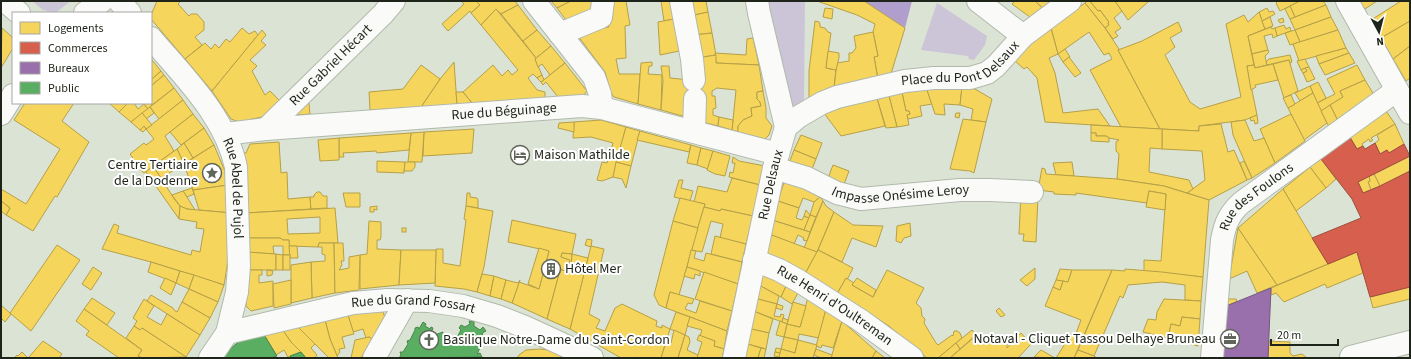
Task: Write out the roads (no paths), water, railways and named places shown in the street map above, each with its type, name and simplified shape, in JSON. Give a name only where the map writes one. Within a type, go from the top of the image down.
[{"type":"street","points":[[5,1],[18,12]]},
{"type":"street","points":[[86,12],[102,1]]},
{"type":"street","points":[[120,1],[129,12]]},
{"type":"street","name":"Rue Gabriel Hécart","points":[[266,129],[394,1]]},
{"type":"street","points":[[534,1],[594,77],[600,94],[602,108]]},
{"type":"street","points":[[560,34],[601,17],[603,1]]},
{"type":"street","points":[[681,1],[692,59],[694,131]]},
{"type":"street","points":[[757,1],[786,127]]},
{"type":"street","points":[[978,1],[1023,36]]},
{"type":"street","name":"Place du Pont Delsaux","points":[[786,127],[798,117],[832,99],[892,83],[923,79],[970,78],[987,73],[996,66],[1023,36],[1070,1]]},
{"type":"street","points":[[1347,1],[1405,99]]},
{"type":"street","name":"Rue Abel de Pujol","points":[[152,39],[202,99],[225,134],[234,157],[236,167],[239,266],[237,292],[227,333],[210,358]]},
{"type":"street","points":[[1,114],[12,97]]},
{"type":"street","name":"Rue des Foulons","points":[[1212,358],[1222,240],[1224,226],[1229,216],[1241,203],[1405,99]]},
{"type":"street","name":"Rue du Béguinage","points":[[225,134],[266,129],[582,106],[602,108],[694,131],[776,161]]},
{"type":"street","name":"Rue Delsaux","points":[[734,358],[776,161],[786,127]]},
{"type":"street","name":"Impasse Onésime Leroy","points":[[776,161],[837,193],[861,199],[876,199],[960,190],[1032,192]]},
{"type":"street","name":"Rue Henri d'Oultreman","points":[[754,260],[779,270],[799,281],[860,320],[910,357]]},
{"type":"street","points":[[374,358],[407,300]]},
{"type":"street","name":"Rue du Grand Fossart","points":[[227,333],[353,303],[407,300],[449,304],[480,310],[526,327],[592,358]]},
{"type":"street","points":[[1351,357],[1410,342]]},
{"type":"place","name":"Maison Mathilde","points":[[520,155]]},
{"type":"place","name":"Centre Tertiaire de la Dodenne","points":[[212,173]]},
{"type":"place","name":"Hôtel Mer","points":[[551,269]]},
{"type":"place","name":"Notaval - Cliquet Tassou Delhaye Bruneau","points":[[1230,339]]},
{"type":"place","name":"Basilique Notre-Dame du Saint-Cordon","points":[[429,340]]}]
